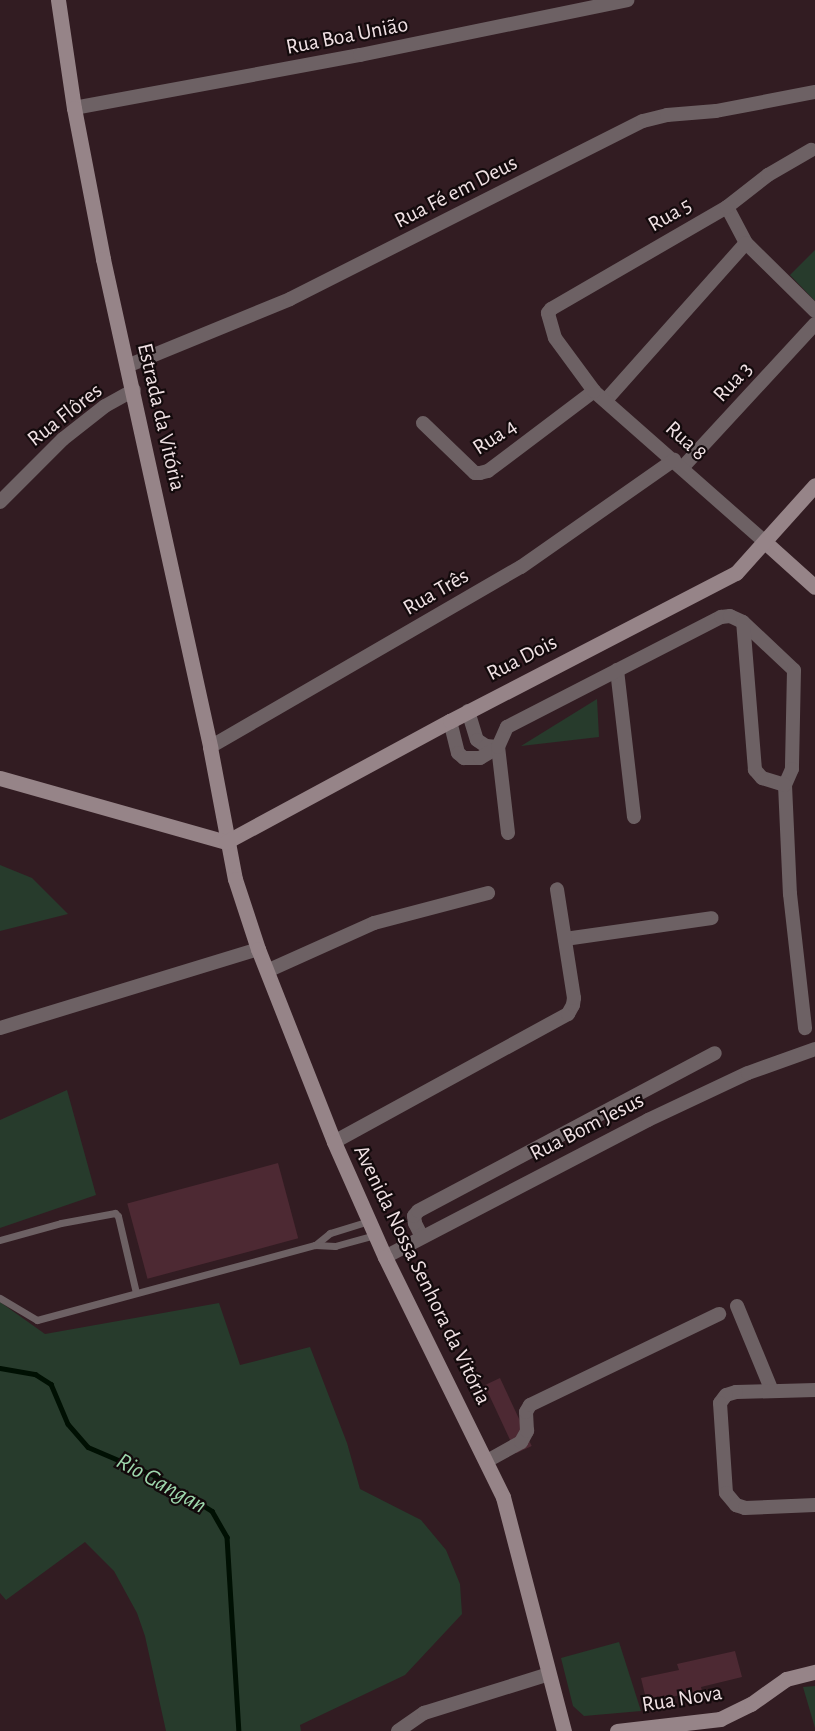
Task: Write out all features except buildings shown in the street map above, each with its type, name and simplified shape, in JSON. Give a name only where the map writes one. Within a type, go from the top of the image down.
[{"type":"main road","name":"Estrada da Vitória","points":[[58,0],[74,108],[127,366],[210,747],[226,842]]},
{"type":"main road","name":"Rua Dois","points":[[226,842],[468,711],[736,573],[815,485]]},
{"type":"main road","name":"Rua 8","points":[[765,542],[815,587]]},
{"type":"main road","points":[[0,778],[18,785],[226,842]]},
{"type":"main road","points":[[201,834],[217,826],[223,816]]},
{"type":"main road","name":"Avenida Nossa Senhora da Vitória","points":[[226,842],[235,879],[258,949],[334,1142],[385,1257],[503,1497],[564,1731]]},
{"type":"main road","name":"Rua Nova","points":[[616,1731],[720,1719],[736,1713],[786,1679],[815,1672]]},
{"type":"street","name":"Rua Boa União","points":[[74,108],[360,55],[627,0]]},
{"type":"street","name":"Rua Fé em Deus","points":[[127,366],[290,299],[643,121],[716,111],[815,92]]},
{"type":"street","name":"Rua 5","points":[[548,313],[727,207],[768,175],[811,150]]},
{"type":"street","points":[[727,207],[746,243],[815,311]]},
{"type":"street","name":"Rua 4","points":[[423,423],[475,473],[489,471],[600,395],[746,243]]},
{"type":"street","name":"Rua 8","points":[[548,313],[555,338],[600,395],[765,542]]},
{"type":"street","name":"Rua 3","points":[[678,464],[815,324]]},
{"type":"street","name":"Rua Flôres","points":[[0,502],[63,439],[105,406],[134,390]]},
{"type":"street","name":"Rua Três","points":[[210,747],[521,567],[678,464]]},
{"type":"street","points":[[508,833],[498,747],[503,732],[512,724],[721,617],[730,616],[743,622],[794,670],[792,769],[785,785],[790,894],[805,1028]]},
{"type":"street","points":[[743,622],[755,770],[762,778],[785,785]]},
{"type":"street","points":[[617,669],[634,817]]},
{"type":"street","points":[[468,711],[477,740],[486,746],[498,747]]},
{"type":"street","points":[[450,721],[458,753],[464,758],[480,758],[498,747]]},
{"type":"street","points":[[334,1142],[568,1014],[574,998],[557,889]]},
{"type":"street","points":[[267,971],[374,923],[488,893]]},
{"type":"street","points":[[565,939],[712,918]]},
{"type":"street","points":[[0,1028],[258,949]]},
{"type":"street","name":"Rua Bom Jesus","points":[[385,1257],[648,1120],[748,1073],[815,1049]]},
{"type":"street","points":[[422,1237],[415,1223],[414,1216],[418,1211],[715,1053]]},
{"type":"street","points":[[737,1306],[772,1391]]},
{"type":"street","points":[[487,1461],[521,1442],[527,1431],[525,1417],[530,1405],[720,1314]]},
{"type":"street","points":[[815,1390],[736,1392],[726,1395],[720,1403],[726,1493],[736,1505],[745,1508],[815,1505]]},
{"type":"street","points":[[398,1731],[424,1713],[549,1674]]},
{"type":"lane","points":[[0,1240],[61,1223],[115,1213],[118,1216],[136,1293]]},
{"type":"lane","points":[[315,1245],[330,1233],[372,1228]]},
{"type":"lane","points":[[0,1298],[37,1320],[315,1245],[335,1246],[372,1228]]},
{"type":"green space","points":[[815,250],[815,301],[790,275]]},
{"type":"green space","points":[[597,699],[599,737],[521,746]]},
{"type":"green space","points":[[0,865],[32,878],[68,914],[0,931]]},
{"type":"green space","points":[[67,1090],[96,1195],[0,1228],[0,1120]]},
{"type":"green space","points":[[0,1302],[45,1334],[219,1303],[240,1365],[310,1347],[347,1443],[360,1489],[421,1520],[446,1550],[460,1584],[462,1614],[405,1675],[300,1725],[301,1731],[166,1731],[145,1636],[137,1613],[114,1571],[85,1542],[6,1600],[0,1593]]},
{"type":"green space","points":[[619,1642],[641,1711],[584,1716],[573,1706],[561,1658]]},
{"type":"green space","points":[[815,1686],[815,1728],[803,1687]]},
{"type":"waterway","name":"Rio Gangan","points":[[0,1368],[35,1374],[51,1384],[68,1424],[88,1447],[156,1476],[212,1511],[227,1537],[239,1731]]}]
